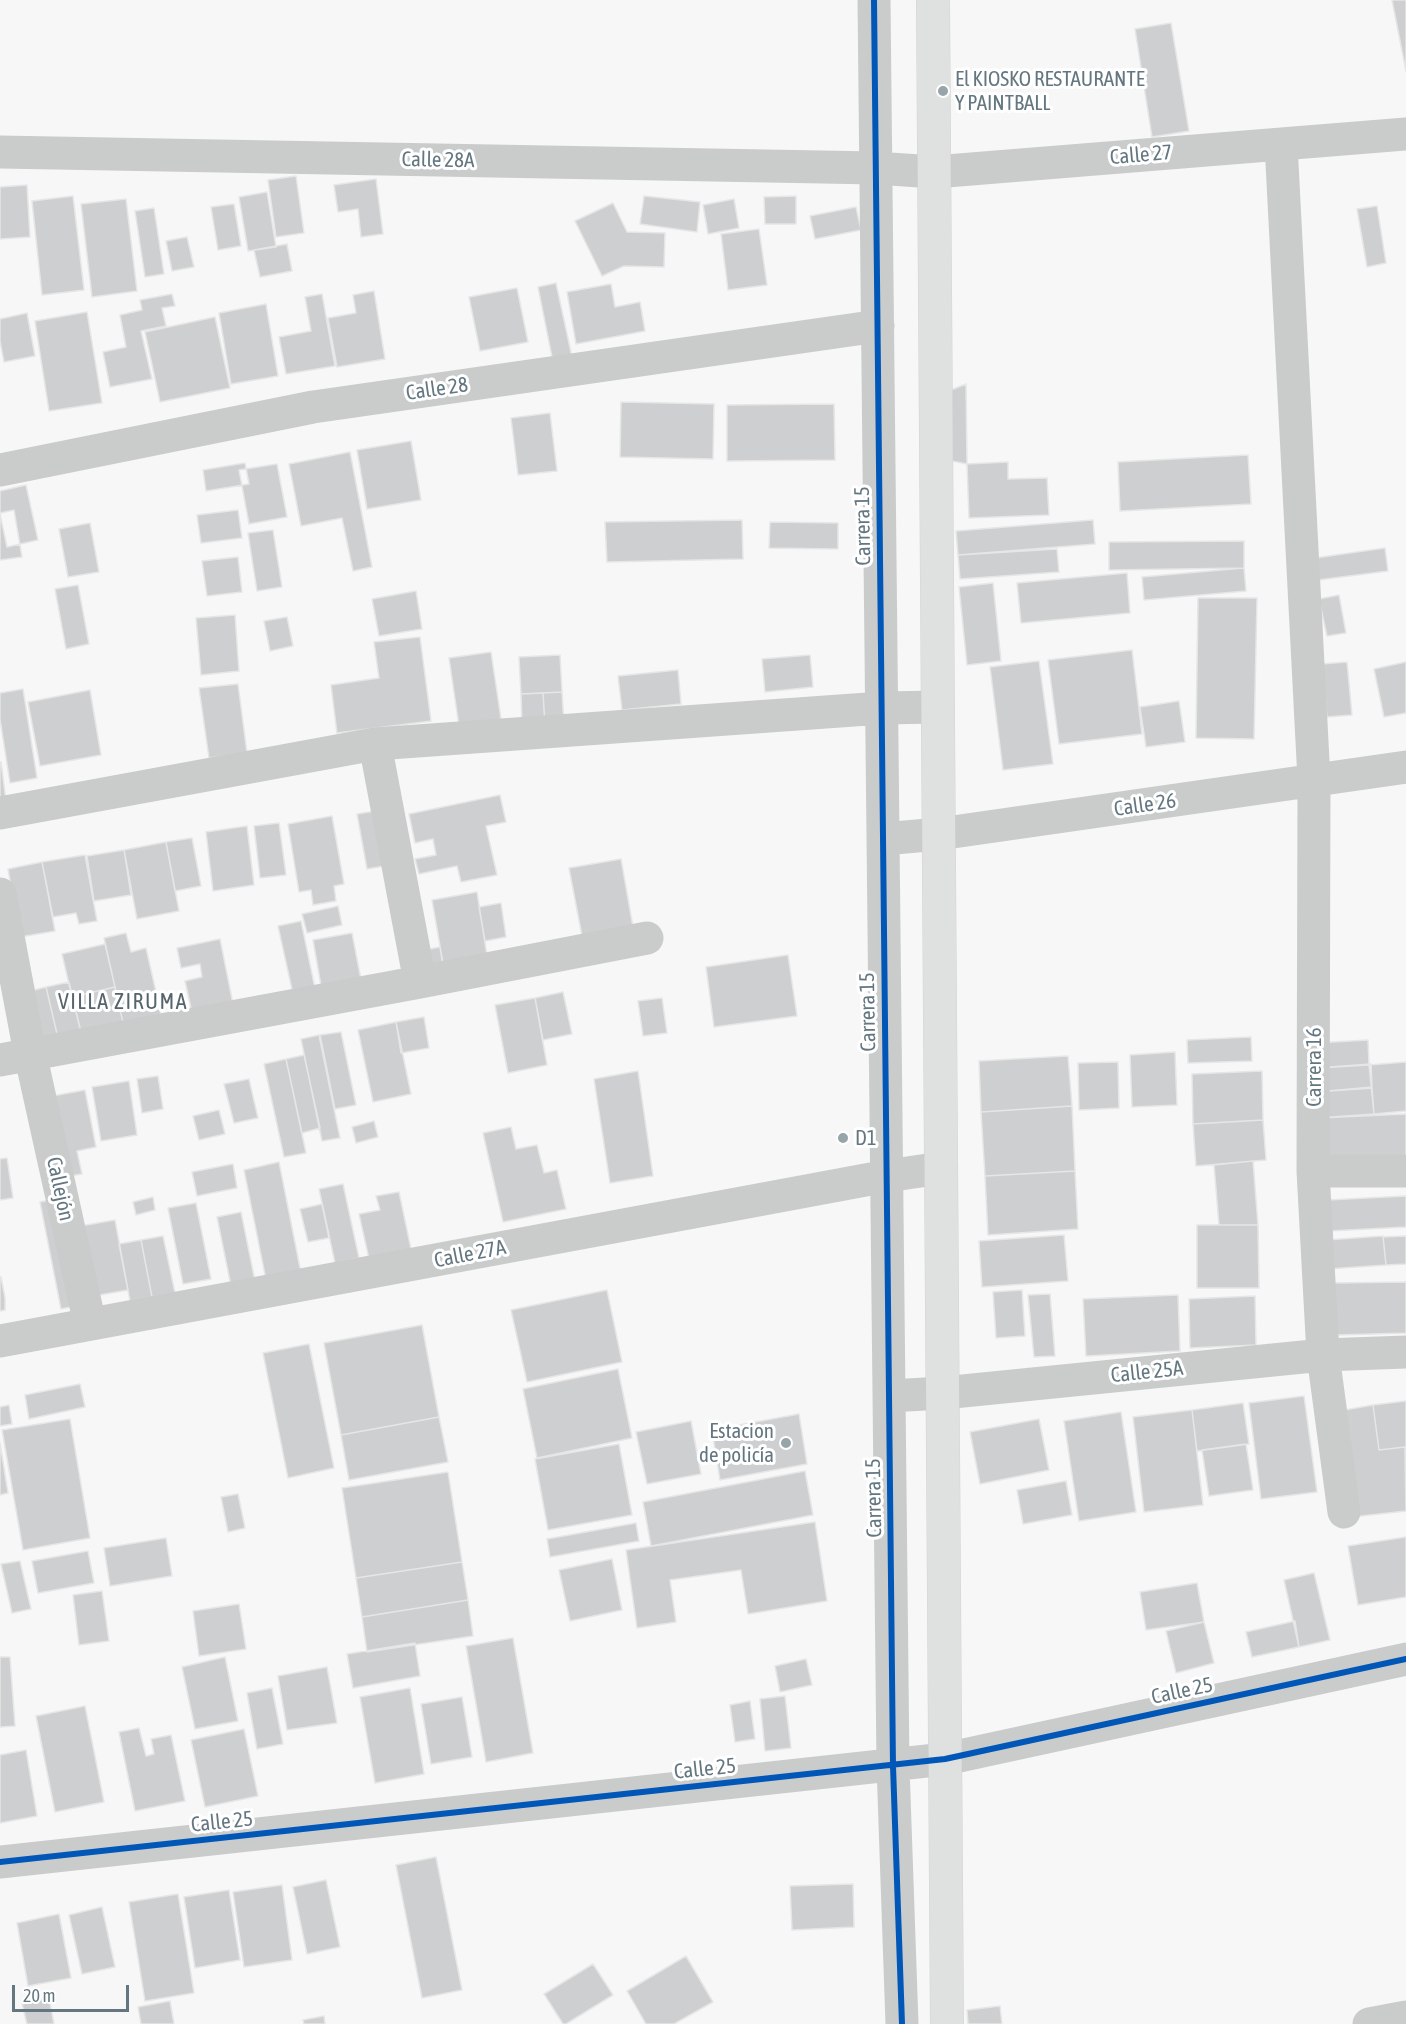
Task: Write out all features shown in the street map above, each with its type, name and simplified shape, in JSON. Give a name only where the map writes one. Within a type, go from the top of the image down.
[{"type":"main road","points":[[933,0],[947,2024]]},
{"type":"street","name":"Carrera 15","points":[[874,0],[893,1766],[902,2024]]},
{"type":"street","name":"Calle 27","points":[[876,168],[934,172],[1406,134]]},
{"type":"street","name":"Carrera 16","points":[[1281,144],[1314,780],[1314,1171],[1323,1354],[1344,1512]]},
{"type":"street","name":"Calle 28A","points":[[0,152],[876,168]]},
{"type":"street","name":"Calle 28","points":[[0,470],[313,407],[878,326]]},
{"type":"street","points":[[0,813],[375,744],[882,708],[938,707]]},
{"type":"street","points":[[375,744],[420,982]]},
{"type":"street","name":"Calle 26","points":[[883,839],[939,834],[1406,766]]},
{"type":"street","name":"Callejón","points":[[0,894],[15,1056],[90,1324]]},
{"type":"street","points":[[15,1056],[647,938]]},
{"type":"street","name":"Calle 27A","points":[[0,1341],[887,1176],[941,1168]]},
{"type":"street","points":[[1314,1171],[1406,1171]]},
{"type":"street","name":"Calle 25A","points":[[889,1396],[943,1393],[1323,1354],[1406,1352]]},
{"type":"street","name":"Calle 25","points":[[0,1862],[945,1759],[1406,1659]]},
{"type":"street","points":[[1370,2024],[1406,2017]]},
{"type":"building","points":[[1392,0],[1406,0],[1406,71]]},
{"type":"building","points":[[1171,23],[1189,131],[1152,137],[1135,29]]},
{"type":"building","points":[[296,176],[304,233],[276,237],[268,180]]},
{"type":"building","points":[[376,179],[383,234],[361,237],[358,209],[338,212],[334,185]]},
{"type":"building","points":[[27,185],[30,237],[0,239],[0,187]]},
{"type":"building","points":[[267,192],[276,247],[248,251],[239,197]]},
{"type":"building","points":[[73,196],[84,290],[42,295],[32,201]]},
{"type":"building","points":[[644,196],[700,202],[697,232],[640,224]]},
{"type":"building","points":[[796,196],[796,224],[765,224],[764,197]]},
{"type":"building","points":[[126,199],[137,291],[92,297],[81,204]]},
{"type":"building","points":[[734,199],[739,228],[708,234],[703,205]]},
{"type":"building","points":[[613,203],[627,232],[665,233],[664,267],[624,266],[602,276],[575,221]]},
{"type":"building","points":[[234,204],[241,246],[218,250],[211,207]]},
{"type":"building","points":[[1377,206],[1386,263],[1367,267],[1357,209]]},
{"type":"building","points":[[856,207],[861,230],[815,239],[810,216]]},
{"type":"building","points":[[154,208],[164,274],[145,277],[135,211]]},
{"type":"building","points":[[759,229],[767,285],[728,290],[721,234]]},
{"type":"building","points":[[187,237],[194,267],[172,271],[166,241]]},
{"type":"building","points":[[287,244],[292,271],[260,277],[254,250]]},
{"type":"building","points":[[556,283],[572,357],[553,362],[538,287]]},
{"type":"building","points":[[611,284],[615,307],[640,302],[645,331],[576,344],[567,292]]},
{"type":"building","points":[[517,288],[528,342],[480,351],[469,297]]},
{"type":"building","points":[[374,291],[385,359],[337,367],[328,318],[356,313],[353,295]]},
{"type":"building","points":[[172,294],[175,306],[162,308],[166,326],[141,331],[152,379],[110,387],[103,352],[126,347],[120,315],[142,310],[140,300]]},
{"type":"building","points":[[322,294],[335,366],[286,374],[279,337],[311,331],[305,297]]},
{"type":"building","points":[[266,304],[278,376],[231,384],[219,313]]},
{"type":"building","points":[[87,312],[102,403],[49,411],[35,321]]},
{"type":"building","points":[[27,313],[35,356],[4,362],[0,341],[0,319]]},
{"type":"building","points":[[215,317],[230,388],[160,402],[145,332]]},
{"type":"building","points":[[966,384],[967,464],[952,461],[951,390]]},
{"type":"building","points":[[621,402],[714,404],[713,459],[620,457]]},
{"type":"building","points":[[834,404],[835,460],[727,461],[727,405]]},
{"type":"building","points":[[550,413],[557,471],[518,475],[511,418]]},
{"type":"building","points":[[411,441],[421,500],[367,509],[357,450]]},
{"type":"building","points":[[350,452],[372,567],[353,571],[342,518],[301,526],[289,464]]},
{"type":"building","points":[[1248,455],[1251,504],[1120,511],[1118,462]]},
{"type":"building","points":[[1008,462],[1008,479],[1047,478],[1049,515],[969,518],[967,464]]},
{"type":"building","points":[[245,463],[249,484],[206,491],[203,470]]},
{"type":"building","points":[[277,464],[287,517],[249,524],[239,470]]},
{"type":"building","points":[[26,485],[38,540],[7,547],[0,514],[0,491]]},
{"type":"building","points":[[14,510],[22,557],[0,560],[0,513]]},
{"type":"building","points":[[238,510],[242,538],[201,543],[197,515]]},
{"type":"building","points":[[742,520],[743,559],[607,562],[605,522]]},
{"type":"building","points":[[1093,520],[1095,544],[958,555],[956,531]]},
{"type":"building","points":[[770,522],[838,523],[838,549],[769,548]]},
{"type":"building","points":[[90,523],[99,572],[68,577],[59,529]]},
{"type":"building","points":[[273,530],[282,587],[257,591],[248,533]]},
{"type":"building","points":[[1244,541],[1244,568],[1109,570],[1109,542]]},
{"type":"building","points":[[1385,548],[1388,571],[1318,580],[1315,558]]},
{"type":"building","points":[[1057,549],[1059,572],[960,579],[958,555]]},
{"type":"building","points":[[238,557],[242,592],[207,596],[202,561]]},
{"type":"building","points":[[1244,568],[1246,591],[1144,600],[1142,577]]},
{"type":"building","points":[[1127,573],[1130,613],[1021,623],[1017,583]]},
{"type":"building","points":[[993,583],[1001,661],[967,665],[959,587]]},
{"type":"building","points":[[78,585],[89,644],[66,649],[55,589]]},
{"type":"building","points":[[416,591],[422,629],[379,636],[372,599]]},
{"type":"building","points":[[1339,595],[1346,633],[1327,636],[1319,599]]},
{"type":"building","points":[[1198,598],[1257,598],[1254,739],[1196,738]]},
{"type":"building","points":[[235,615],[239,671],[201,675],[196,618]]},
{"type":"building","points":[[287,617],[293,646],[270,651],[264,621]]},
{"type":"building","points":[[420,637],[431,721],[337,733],[331,685],[379,678],[374,642]]},
{"type":"building","points":[[1132,650],[1142,734],[1059,744],[1048,660]]},
{"type":"building","points":[[491,652],[501,719],[459,726],[449,658]]},
{"type":"building","points":[[560,655],[562,692],[521,694],[519,657]]},
{"type":"building","points":[[810,655],[813,687],[765,692],[762,659]]},
{"type":"building","points":[[1039,661],[1053,764],[1003,770],[990,667]]},
{"type":"building","points":[[1347,662],[1352,715],[1327,717],[1322,664]]},
{"type":"building","points":[[1406,662],[1406,713],[1384,717],[1374,669]]},
{"type":"building","points":[[678,670],[681,704],[622,710],[618,676]]},
{"type":"building","points":[[238,684],[247,753],[209,758],[199,688]]},
{"type":"building","points":[[23,689],[37,778],[10,783],[0,719],[0,693]]},
{"type":"building","points":[[90,690],[101,755],[40,766],[28,702]]},
{"type":"building","points":[[562,692],[564,724],[545,725],[543,693]]},
{"type":"building","points":[[543,693],[545,725],[522,726],[521,694]]},
{"type":"building","points":[[1179,701],[1185,742],[1146,747],[1140,707]]},
{"type":"building","points":[[0,762],[6,801],[0,802]]},
{"type":"building","points":[[500,795],[506,822],[486,826],[497,875],[461,882],[457,866],[419,874],[415,859],[436,855],[433,839],[415,843],[409,814]]},
{"type":"building","points":[[381,810],[390,865],[367,869],[357,814]]},
{"type":"building","points":[[332,816],[344,884],[334,886],[336,901],[313,905],[311,890],[299,892],[288,824]]},
{"type":"building","points":[[279,823],[286,875],[260,878],[254,826]]},
{"type":"building","points":[[247,826],[254,885],[213,891],[206,832]]},
{"type":"building","points":[[192,838],[201,886],[175,891],[166,842]]},
{"type":"building","points":[[166,842],[179,911],[137,919],[124,850]]},
{"type":"building","points":[[124,850],[131,895],[94,901],[87,856]]},
{"type":"building","points":[[85,855],[97,921],[79,924],[76,913],[53,917],[42,862]]},
{"type":"building","points":[[621,859],[633,927],[582,936],[569,868]]},
{"type":"building","points":[[42,862],[55,931],[20,937],[8,869]]},
{"type":"building","points":[[477,892],[488,962],[444,969],[432,900]]},
{"type":"building","points":[[501,903],[506,937],[485,941],[479,907]]},
{"type":"building","points":[[338,906],[342,925],[307,933],[302,914]]},
{"type":"building","points":[[301,921],[317,998],[295,1003],[278,926]]},
{"type":"building","points":[[126,933],[131,952],[146,948],[161,1014],[123,1023],[104,938]]},
{"type":"building","points":[[352,933],[363,990],[323,997],[313,940]]},
{"type":"building","points":[[220,939],[234,1009],[193,1017],[185,981],[202,977],[200,964],[181,968],[177,948]]},
{"type":"building","points":[[105,944],[115,987],[72,997],[62,954]]},
{"type":"building","points":[[440,947],[444,974],[410,953]]},
{"type":"building","points":[[788,955],[797,1016],[714,1027],[706,967]]},
{"type":"building","points":[[69,982],[81,1032],[58,1038],[46,987]]},
{"type":"building","points":[[46,987],[58,1038],[39,1043],[27,992]]},
{"type":"building","points":[[115,987],[123,1023],[81,1032],[72,997]]},
{"type":"building","points":[[563,992],[572,1034],[543,1040],[535,998]]},
{"type":"building","points":[[535,998],[547,1065],[508,1073],[495,1005]]},
{"type":"building","points":[[662,998],[667,1033],[643,1036],[638,1001]]},
{"type":"building","points":[[424,1017],[429,1048],[401,1053],[396,1022]]},
{"type":"building","points":[[396,1022],[411,1094],[373,1102],[358,1030]]},
{"type":"building","points":[[341,1032],[356,1105],[335,1109],[320,1035]]},
{"type":"building","points":[[319,1035],[340,1138],[322,1141],[301,1039]]},
{"type":"building","points":[[1251,1037],[1252,1061],[1188,1063],[1187,1040]]},
{"type":"building","points":[[1368,1040],[1369,1065],[1319,1068],[1317,1043]]},
{"type":"building","points":[[1175,1052],[1177,1105],[1132,1107],[1130,1055]]},
{"type":"building","points":[[304,1055],[320,1128],[302,1133],[286,1059]]},
{"type":"building","points":[[1068,1056],[1072,1106],[981,1112],[979,1061]]},
{"type":"building","points":[[286,1059],[306,1153],[284,1157],[264,1064]]},
{"type":"building","points":[[1118,1062],[1119,1108],[1079,1110],[1078,1063]]},
{"type":"building","points":[[1406,1062],[1406,1111],[1374,1114],[1369,1065]]},
{"type":"building","points":[[1371,1064],[1372,1087],[1316,1092],[1315,1068]]},
{"type":"building","points":[[638,1071],[653,1176],[610,1183],[594,1079]]},
{"type":"building","points":[[1262,1071],[1263,1120],[1193,1124],[1192,1074]]},
{"type":"building","points":[[158,1076],[163,1109],[142,1113],[137,1079]]},
{"type":"building","points":[[249,1079],[258,1118],[234,1123],[224,1084]]},
{"type":"building","points":[[129,1081],[137,1135],[101,1141],[92,1087]]},
{"type":"building","points":[[1372,1088],[1374,1114],[1317,1118],[1316,1092]]},
{"type":"building","points":[[85,1090],[96,1147],[77,1151],[82,1174],[63,1177],[47,1097]]},
{"type":"building","points":[[1072,1106],[1075,1171],[985,1176],[981,1112]]},
{"type":"building","points":[[219,1110],[225,1134],[199,1140],[193,1116]]},
{"type":"building","points":[[1406,1114],[1406,1159],[1321,1163],[1319,1118]]},
{"type":"building","points":[[1263,1120],[1266,1160],[1196,1166],[1193,1124]]},
{"type":"building","points":[[374,1121],[378,1137],[356,1143],[352,1127]]},
{"type":"building","points":[[511,1127],[516,1149],[537,1145],[544,1173],[557,1170],[566,1209],[503,1222],[483,1133]]},
{"type":"building","points":[[7,1158],[13,1198],[0,1200],[0,1159]]},
{"type":"building","points":[[1253,1161],[1258,1225],[1219,1225],[1214,1165]]},
{"type":"building","points":[[279,1162],[302,1278],[267,1285],[244,1170]]},
{"type":"building","points":[[233,1164],[237,1188],[197,1196],[192,1172]]},
{"type":"building","points":[[1075,1171],[1078,1229],[988,1235],[985,1176]]},
{"type":"building","points":[[343,1184],[359,1258],[335,1263],[319,1189]]},
{"type":"building","points":[[399,1192],[411,1249],[369,1259],[359,1214],[380,1210],[376,1196]]},
{"type":"building","points":[[1406,1196],[1406,1227],[1329,1231],[1328,1200]]},
{"type":"building","points":[[65,1197],[86,1304],[61,1309],[40,1202]]},
{"type":"building","points":[[153,1197],[155,1210],[136,1215],[133,1202]]},
{"type":"building","points":[[196,1203],[211,1279],[183,1284],[168,1208]]},
{"type":"building","points":[[322,1204],[329,1238],[308,1242],[300,1209]]},
{"type":"building","points":[[241,1212],[255,1281],[231,1286],[217,1217]]},
{"type":"building","points":[[115,1220],[128,1290],[88,1297],[75,1227]]},
{"type":"building","points":[[1197,1225],[1258,1225],[1259,1288],[1197,1288]]},
{"type":"building","points":[[1064,1235],[1068,1281],[982,1287],[979,1241]]},
{"type":"building","points":[[163,1236],[175,1293],[152,1297],[141,1240]]},
{"type":"building","points":[[1383,1236],[1386,1265],[1328,1269],[1326,1240]]},
{"type":"building","points":[[1406,1236],[1406,1264],[1386,1265],[1383,1237]]},
{"type":"building","points":[[141,1240],[152,1297],[130,1301],[119,1244]]},
{"type":"building","points":[[0,1277],[5,1310],[0,1311]]},
{"type":"building","points":[[1406,1282],[1406,1333],[1336,1335],[1334,1283]]},
{"type":"building","points":[[607,1290],[622,1362],[527,1382],[511,1310]]},
{"type":"building","points":[[1022,1290],[1025,1336],[996,1338],[993,1292]]},
{"type":"building","points":[[1050,1294],[1055,1356],[1034,1357],[1028,1295]]},
{"type":"building","points":[[1178,1295],[1180,1351],[1086,1356],[1083,1299]]},
{"type":"building","points":[[1255,1296],[1256,1345],[1190,1348],[1189,1299]]},
{"type":"building","points":[[422,1325],[439,1417],[341,1435],[324,1343]]},
{"type":"building","points":[[309,1344],[334,1468],[288,1478],[263,1353]]},
{"type":"building","points":[[618,1369],[632,1438],[537,1458],[523,1389]]},
{"type":"building","points":[[80,1384],[85,1407],[29,1419],[25,1395]]},
{"type":"building","points":[[1304,1396],[1317,1492],[1261,1499],[1249,1403]]},
{"type":"building","points":[[1406,1401],[1406,1457],[1405,1447],[1379,1450],[1373,1405]]},
{"type":"building","points":[[1243,1403],[1249,1444],[1197,1451],[1192,1410]]},
{"type":"building","points":[[9,1405],[12,1424],[0,1426],[0,1407]]},
{"type":"building","points":[[1373,1405],[1379,1450],[1405,1447],[1406,1511],[1352,1517],[1339,1411]]},
{"type":"building","points":[[1192,1410],[1203,1505],[1144,1512],[1133,1417]]},
{"type":"building","points":[[1121,1412],[1136,1512],[1079,1521],[1064,1421]]},
{"type":"building","points":[[799,1414],[807,1464],[720,1480],[712,1430]]},
{"type":"building","points":[[439,1417],[448,1462],[349,1480],[341,1435]]},
{"type":"building","points":[[70,1419],[90,1538],[23,1550],[2,1430]]},
{"type":"building","points":[[1039,1419],[1049,1470],[980,1484],[970,1432]]},
{"type":"building","points":[[691,1421],[701,1474],[647,1484],[636,1432]]},
{"type":"building","points":[[0,1443],[8,1493],[0,1495]]},
{"type":"building","points":[[619,1444],[632,1515],[548,1530],[535,1459]]},
{"type":"building","points":[[1246,1444],[1253,1490],[1209,1496],[1202,1450]]},
{"type":"building","points":[[805,1471],[813,1515],[651,1546],[643,1502]]},
{"type":"building","points":[[448,1472],[462,1562],[356,1578],[342,1488]]},
{"type":"building","points":[[1066,1481],[1072,1515],[1023,1524],[1017,1490]]},
{"type":"building","points":[[238,1494],[245,1528],[228,1532],[221,1497]]},
{"type":"building","points":[[815,1522],[827,1601],[748,1614],[741,1570],[670,1580],[676,1622],[637,1628],[626,1550]]},
{"type":"building","points":[[636,1523],[639,1541],[550,1557],[547,1539]]},
{"type":"building","points":[[1406,1537],[1406,1597],[1358,1605],[1348,1546]]},
{"type":"building","points":[[166,1538],[172,1576],[110,1586],[104,1548]]},
{"type":"building","points":[[88,1551],[94,1583],[38,1593],[32,1561]]},
{"type":"building","points":[[612,1559],[622,1610],[570,1621],[559,1570]]},
{"type":"building","points":[[20,1561],[31,1609],[12,1613],[1,1564]]},
{"type":"building","points":[[462,1562],[468,1600],[362,1617],[356,1578]]},
{"type":"building","points":[[1314,1573],[1330,1640],[1299,1647],[1284,1580]]},
{"type":"building","points":[[1197,1583],[1204,1622],[1146,1630],[1140,1592]]},
{"type":"building","points":[[102,1591],[109,1641],[79,1645],[73,1595]]},
{"type":"building","points":[[468,1600],[473,1636],[367,1652],[362,1617]]},
{"type":"building","points":[[239,1604],[246,1649],[199,1656],[193,1611]]},
{"type":"building","points":[[1295,1621],[1299,1647],[1252,1657],[1246,1632]]},
{"type":"building","points":[[1204,1622],[1214,1663],[1176,1673],[1166,1631]]},
{"type":"building","points":[[513,1638],[533,1753],[486,1762],[466,1646]]},
{"type":"building","points":[[415,1643],[420,1676],[353,1688],[347,1654]]},
{"type":"building","points":[[0,1657],[10,1657],[15,1726],[0,1727]]},
{"type":"building","points":[[225,1657],[238,1721],[195,1729],[182,1667]]},
{"type":"building","points":[[806,1659],[812,1685],[780,1692],[775,1666]]},
{"type":"building","points":[[327,1667],[337,1723],[287,1730],[278,1676]]},
{"type":"building","points":[[272,1688],[283,1744],[257,1749],[247,1693]]},
{"type":"building","points":[[410,1688],[424,1774],[375,1783],[360,1697]]},
{"type":"building","points":[[785,1696],[791,1748],[765,1751],[760,1699]]},
{"type":"building","points":[[462,1697],[472,1757],[431,1764],[421,1704]]},
{"type":"building","points":[[750,1701],[755,1739],[735,1742],[730,1705]]},
{"type":"building","points":[[85,1706],[104,1802],[55,1812],[36,1716]]},
{"type":"building","points":[[139,1728],[146,1756],[154,1754],[151,1739],[171,1735],[185,1801],[135,1811],[119,1732]]},
{"type":"building","points":[[244,1729],[258,1796],[205,1807],[191,1740]]},
{"type":"building","points":[[26,1750],[37,1816],[0,1823],[0,1755]]},
{"type":"building","points":[[436,1857],[462,1990],[422,1998],[396,1865]]},
{"type":"building","points":[[326,1880],[340,1947],[307,1954],[293,1887]]},
{"type":"building","points":[[853,1884],[854,1927],[792,1930],[790,1886]]},
{"type":"building","points":[[282,1885],[292,1960],[244,1967],[233,1892]]},
{"type":"building","points":[[229,1890],[240,1960],[195,1968],[184,1897]]},
{"type":"building","points":[[178,1894],[194,1993],[145,2001],[129,1902]]},
{"type":"building","points":[[102,1907],[115,1967],[82,1974],[69,1915]]},
{"type":"building","points":[[59,1914],[71,1978],[28,1986],[17,1923]]},
{"type":"building","points":[[686,1956],[713,2002],[674,2024],[646,2024],[627,1991]]},
{"type":"building","points":[[593,1964],[613,1995],[563,2024],[544,1994]]},
{"type":"building","points":[[49,1998],[54,2024],[27,2024],[22,2004]]},
{"type":"building","points":[[170,2001],[174,2024],[141,2024],[138,2007]]},
{"type":"building","points":[[1000,2006],[1002,2024],[968,2024],[967,2010]]},
{"type":"building","points":[[324,2016],[325,2024],[304,2024],[303,2020]]},
{"type":"cycle path","points":[[874,0],[893,1766],[902,2024]]},
{"type":"cycle path","points":[[0,1862],[945,1759],[1406,1659]]},
{"type":"place","name":"El KIOSKO RESTAURANTE Y PAINTBALL","points":[[943,91]]},
{"type":"place","name":"D1","points":[[843,1138]]},
{"type":"place","name":"Estacion de policía","points":[[786,1443]]},
{"type":"district","name":"VILLA ZIRUMA","points":[[123,1002]]}]
